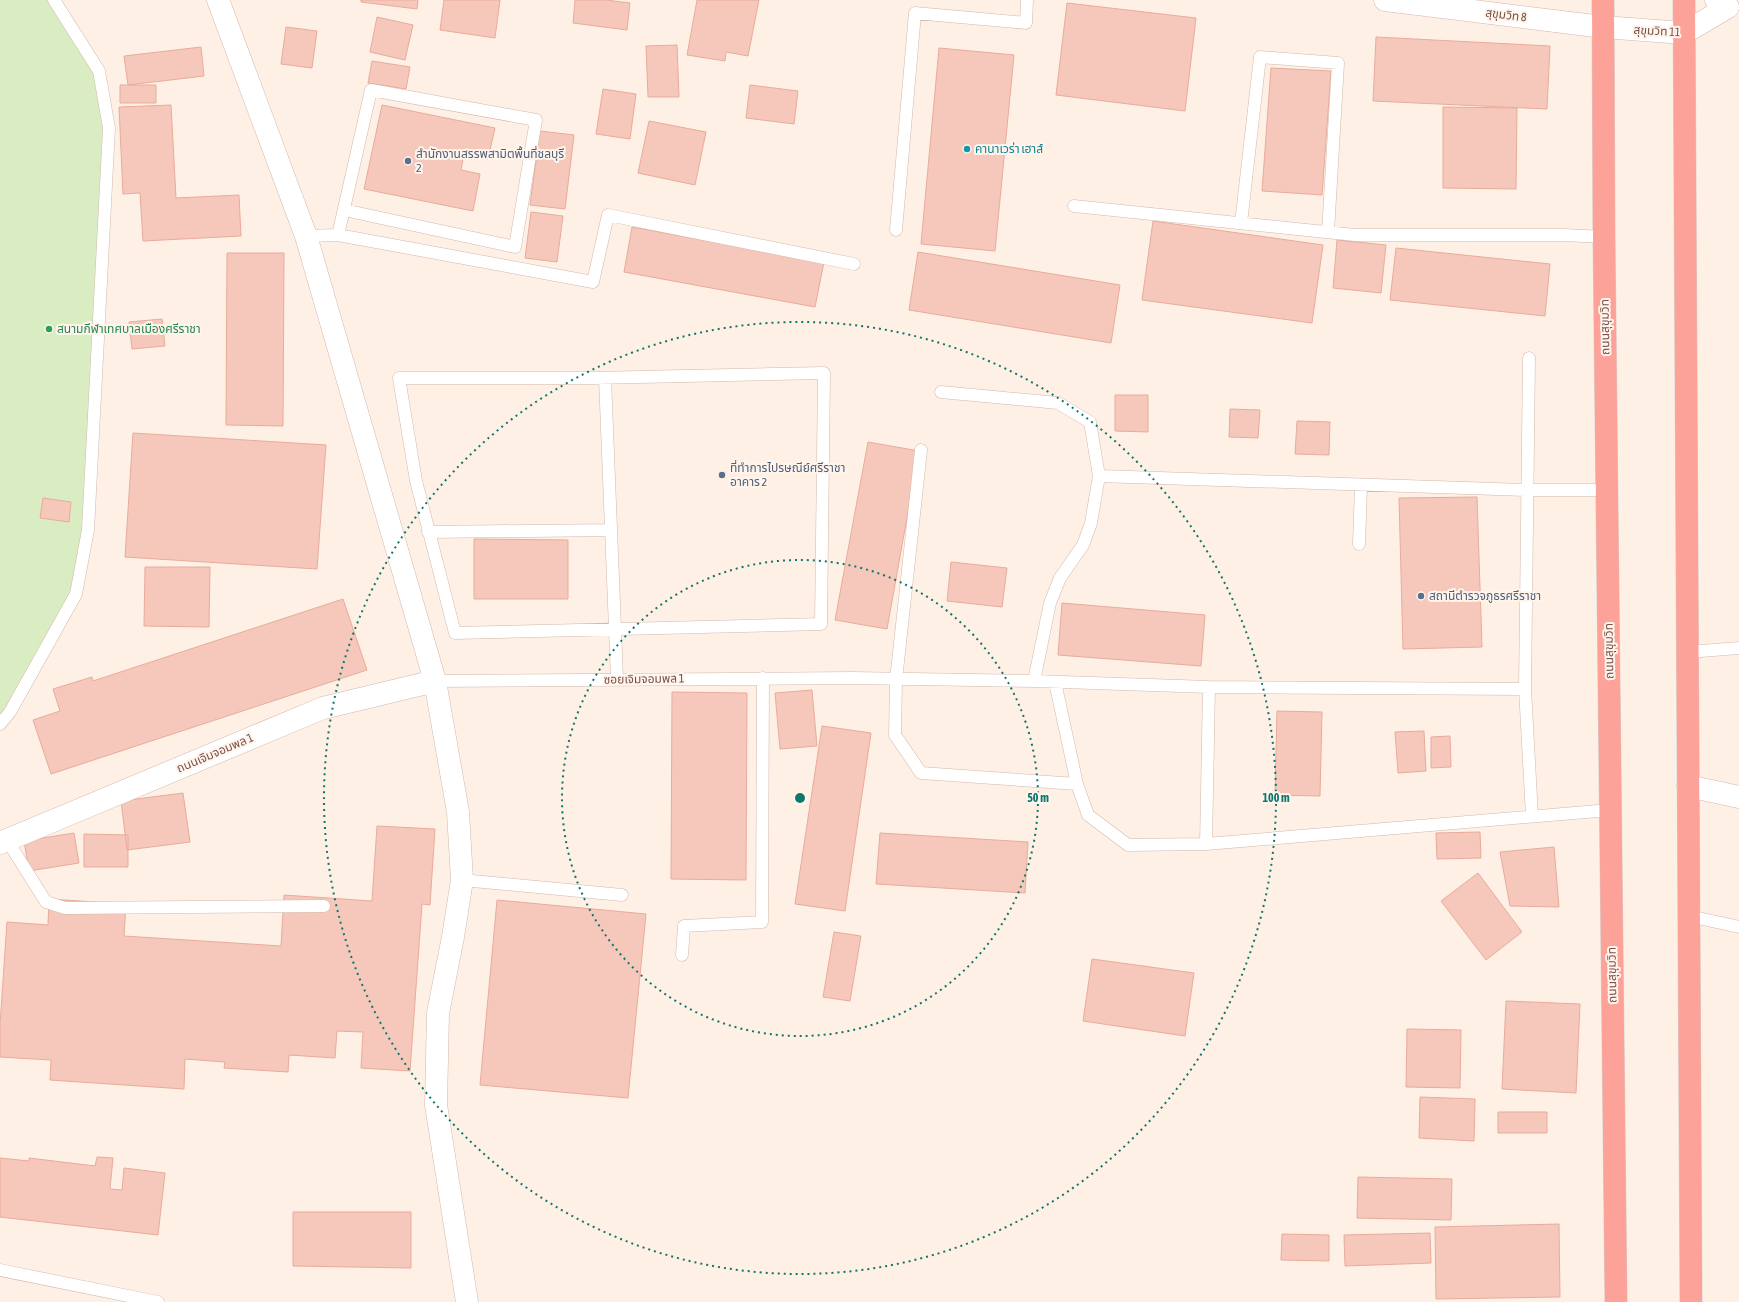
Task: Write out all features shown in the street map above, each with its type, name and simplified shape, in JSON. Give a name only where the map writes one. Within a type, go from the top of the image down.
[{"type":"highway","name":"ถนนสุขุมวิท","points":[[1603,0],[1604,237],[1616,1302]]},
{"type":"highway","points":[[1684,0],[1692,1302]]},
{"type":"street","points":[[218,0],[306,236],[435,681],[458,812],[462,880],[453,937],[438,1013],[436,1105],[467,1302]]},
{"type":"street","name":"สุขุมวิท 8","points":[[1385,0],[1603,27]]},
{"type":"street","name":"สุขุมวิท 11","points":[[1603,27],[1684,34],[1728,6]]},
{"type":"street","name":"ถนนเจิมจอมพล 1","points":[[4,842],[323,708],[435,681]]},
{"type":"street","points":[[1688,786],[1739,797]]},
{"type":"lane","points":[[0,724],[10,712],[76,594],[88,530],[109,128],[99,71],[54,0]]},
{"type":"lane","points":[[896,230],[915,13],[1026,23],[1027,0]]},
{"type":"lane","points":[[1241,223],[1260,57],[1338,63],[1328,232]]},
{"type":"lane","points":[[338,234],[372,90],[536,120],[515,247],[344,210]]},
{"type":"lane","points":[[1074,206],[1354,235],[1564,235],[1604,237]]},
{"type":"lane","points":[[306,236],[338,234],[593,282],[608,214],[854,264]]},
{"type":"lane","points":[[1529,358],[1525,689],[1532,816]]},
{"type":"lane","points":[[594,378],[824,373],[821,624],[615,631],[455,634],[416,481],[399,378],[594,378],[605,378],[615,631],[617,679]]},
{"type":"lane","points":[[941,392],[1058,403],[1090,422],[1098,476],[1091,523],[1083,544],[1060,578],[1050,603],[1034,681]]},
{"type":"lane","points":[[922,450],[896,680],[896,735],[921,773],[1076,784]]},
{"type":"lane","points":[[1098,476],[1527,490],[1607,490]]},
{"type":"lane","points":[[1359,544],[1361,485]]},
{"type":"lane","points":[[428,532],[611,530]]},
{"type":"lane","points":[[1688,652],[1739,648]]},
{"type":"lane","points":[[682,955],[684,926],[762,922],[763,678]]},
{"type":"lane","name":"ซอยเจิมจอมพล 1","points":[[435,681],[852,678],[896,680],[1034,681],[1209,687],[1525,689]]},
{"type":"lane","points":[[1055,682],[1076,784],[1088,815],[1128,845],[1206,844],[1610,810]]},
{"type":"lane","points":[[1206,844],[1209,687]]},
{"type":"lane","points":[[4,842],[46,902],[65,908],[324,906]]},
{"type":"lane","points":[[462,880],[622,895]]},
{"type":"lane","points":[[1689,916],[1739,927]]},
{"type":"lane","points":[[0,1270],[158,1302]]},
{"type":"green space","name":"สนามกีฬาเทศบาลเมืองศรีราชา","points":[[0,0],[54,0],[99,71],[109,128],[88,530],[76,594],[0,724]]},
{"type":"building","points":[[361,0],[418,0],[417,9],[361,2]]},
{"type":"building","points":[[444,0],[500,0],[495,38],[440,30]]},
{"type":"building","points":[[575,0],[606,0],[630,3],[627,30],[573,23]]},
{"type":"building","points":[[697,0],[759,0],[748,56],[726,52],[725,61],[687,55]]},
{"type":"building","points":[[1067,3],[1196,18],[1185,111],[1056,95]]},
{"type":"building","points":[[377,17],[413,25],[405,60],[370,52]]},
{"type":"building","points":[[286,27],[317,31],[312,68],[281,64]]},
{"type":"building","points":[[1376,37],[1550,46],[1547,109],[1373,101]]},
{"type":"building","points":[[677,45],[679,97],[648,97],[646,46]]},
{"type":"building","points":[[201,47],[204,76],[128,85],[124,56]]},
{"type":"building","name":"คานาเวร่า เฮาส์","points":[[939,48],[1014,55],[995,251],[921,244]]},
{"type":"building","points":[[372,61],[410,67],[406,89],[368,83]]},
{"type":"building","points":[[1271,68],[1331,71],[1322,195],[1262,191]]},
{"type":"building","points":[[120,85],[156,85],[156,103],[120,103]]},
{"type":"building","points":[[750,85],[798,91],[794,124],[746,118]]},
{"type":"building","points":[[603,89],[636,94],[630,139],[596,134]]},
{"type":"building","points":[[171,105],[176,198],[239,195],[241,236],[143,241],[140,193],[123,194],[119,107]]},
{"type":"building","points":[[382,105],[495,128],[488,159],[464,154],[461,170],[480,174],[473,211],[364,189]]},
{"type":"building","points":[[1443,107],[1517,108],[1516,189],[1443,188]]},
{"type":"building","points":[[649,121],[706,132],[695,185],[638,173]]},
{"type":"building","points":[[540,131],[574,135],[565,209],[530,205]]},
{"type":"building","points":[[531,212],[563,216],[557,262],[525,258]]},
{"type":"building","points":[[1153,221],[1323,245],[1312,323],[1142,300]]},
{"type":"building","points":[[632,227],[824,262],[815,307],[624,272]]},
{"type":"building","points":[[1337,240],[1386,245],[1381,293],[1333,288]]},
{"type":"building","points":[[1396,248],[1550,264],[1545,316],[1390,300]]},
{"type":"building","points":[[918,252],[1120,285],[1111,343],[909,310]]},
{"type":"building","points":[[227,253],[284,253],[283,426],[226,425]]},
{"type":"building","points":[[162,319],[165,346],[132,349],[129,322]]},
{"type":"building","points":[[1115,395],[1148,395],[1148,432],[1115,431]]},
{"type":"building","points":[[1230,409],[1260,410],[1258,438],[1229,437]]},
{"type":"building","points":[[1297,421],[1330,422],[1329,455],[1295,454]]},
{"type":"building","points":[[133,433],[326,445],[317,569],[125,557]]},
{"type":"building","points":[[868,442],[919,451],[887,629],[835,620]]},
{"type":"building","points":[[1477,497],[1482,647],[1403,649],[1399,498]]},
{"type":"building","points":[[43,498],[71,502],[69,522],[40,518]]},
{"type":"building","points":[[474,539],[568,540],[568,599],[474,599]]},
{"type":"building","points":[[951,562],[1007,568],[1002,607],[947,601]]},
{"type":"building","points":[[145,567],[210,567],[209,627],[144,626]]},
{"type":"building","points":[[343,599],[367,670],[51,774],[33,720],[60,711],[53,689],[92,677],[93,681]]},
{"type":"building","points":[[1062,603],[1205,615],[1201,666],[1058,655]]},
{"type":"building","points":[[812,690],[817,746],[780,749],[775,693]]},
{"type":"building","points":[[672,692],[747,693],[746,880],[671,879]]},
{"type":"building","points":[[1277,711],[1322,712],[1320,796],[1275,795]]},
{"type":"building","points":[[822,726],[871,733],[845,911],[795,904]]},
{"type":"building","points":[[1424,731],[1426,771],[1398,773],[1395,732]]},
{"type":"building","points":[[1450,736],[1451,767],[1431,768],[1431,737]]},
{"type":"building","points":[[183,793],[190,842],[127,850],[121,801]]},
{"type":"building","points":[[377,826],[435,829],[430,905],[422,904],[410,1071],[361,1068],[363,1032],[337,1031],[335,1058],[289,1055],[288,1072],[224,1068],[225,1062],[185,1059],[184,1089],[50,1080],[51,1060],[0,1057],[0,1025],[7,922],[48,925],[49,899],[126,904],[124,936],[281,946],[284,895],[372,901]]},
{"type":"building","points":[[1480,832],[1481,858],[1437,859],[1436,833]]},
{"type":"building","points":[[74,833],[79,863],[29,871],[24,841]]},
{"type":"building","points":[[880,833],[1028,842],[1025,893],[876,884]]},
{"type":"building","points":[[84,834],[128,835],[128,867],[84,867]]},
{"type":"building","points":[[1554,847],[1559,907],[1510,906],[1500,852]]},
{"type":"building","points":[[1478,873],[1522,932],[1486,960],[1441,901]]},
{"type":"building","points":[[497,900],[646,914],[628,1098],[480,1085]]},
{"type":"building","points":[[834,932],[861,936],[850,1001],[823,997]]},
{"type":"building","points":[[1092,959],[1194,973],[1185,1036],[1083,1021]]},
{"type":"building","points":[[1506,1001],[1580,1004],[1576,1093],[1502,1089]]},
{"type":"building","points":[[1407,1029],[1461,1030],[1460,1088],[1406,1087]]},
{"type":"building","points":[[1420,1097],[1475,1099],[1474,1141],[1419,1138]]},
{"type":"building","points":[[1498,1112],[1547,1112],[1547,1133],[1498,1133]]},
{"type":"building","points":[[97,1157],[113,1158],[110,1189],[122,1190],[124,1168],[165,1173],[158,1235],[0,1217],[0,1158],[29,1161],[29,1158],[95,1166]]},
{"type":"building","points":[[1358,1177],[1452,1179],[1451,1220],[1357,1218]]},
{"type":"building","points":[[293,1212],[411,1212],[411,1268],[293,1266]]},
{"type":"building","points":[[1559,1224],[1560,1297],[1436,1299],[1435,1227]]},
{"type":"building","points":[[1430,1233],[1431,1263],[1345,1266],[1344,1235]]},
{"type":"building","points":[[1282,1234],[1329,1235],[1329,1261],[1281,1260]]},
{"type":"place","name":"คานาเวร่า เฮาส์","points":[[967,149]]},
{"type":"place","name":"สำนักงานสรรพสามิตพื้นที่ชลบุรี 2","points":[[408,161]]},
{"type":"place","name":"สนามกีฬาเทศบาลเมืองศรีราชา","points":[[49,329]]},
{"type":"place","name":"ที่ทำการไปรษณีย์ศรีราชา อาคาร 2","points":[[722,475]]},
{"type":"place","name":"สถานีตำรวจภูธรศรีราชา","points":[[1421,596]]}]
